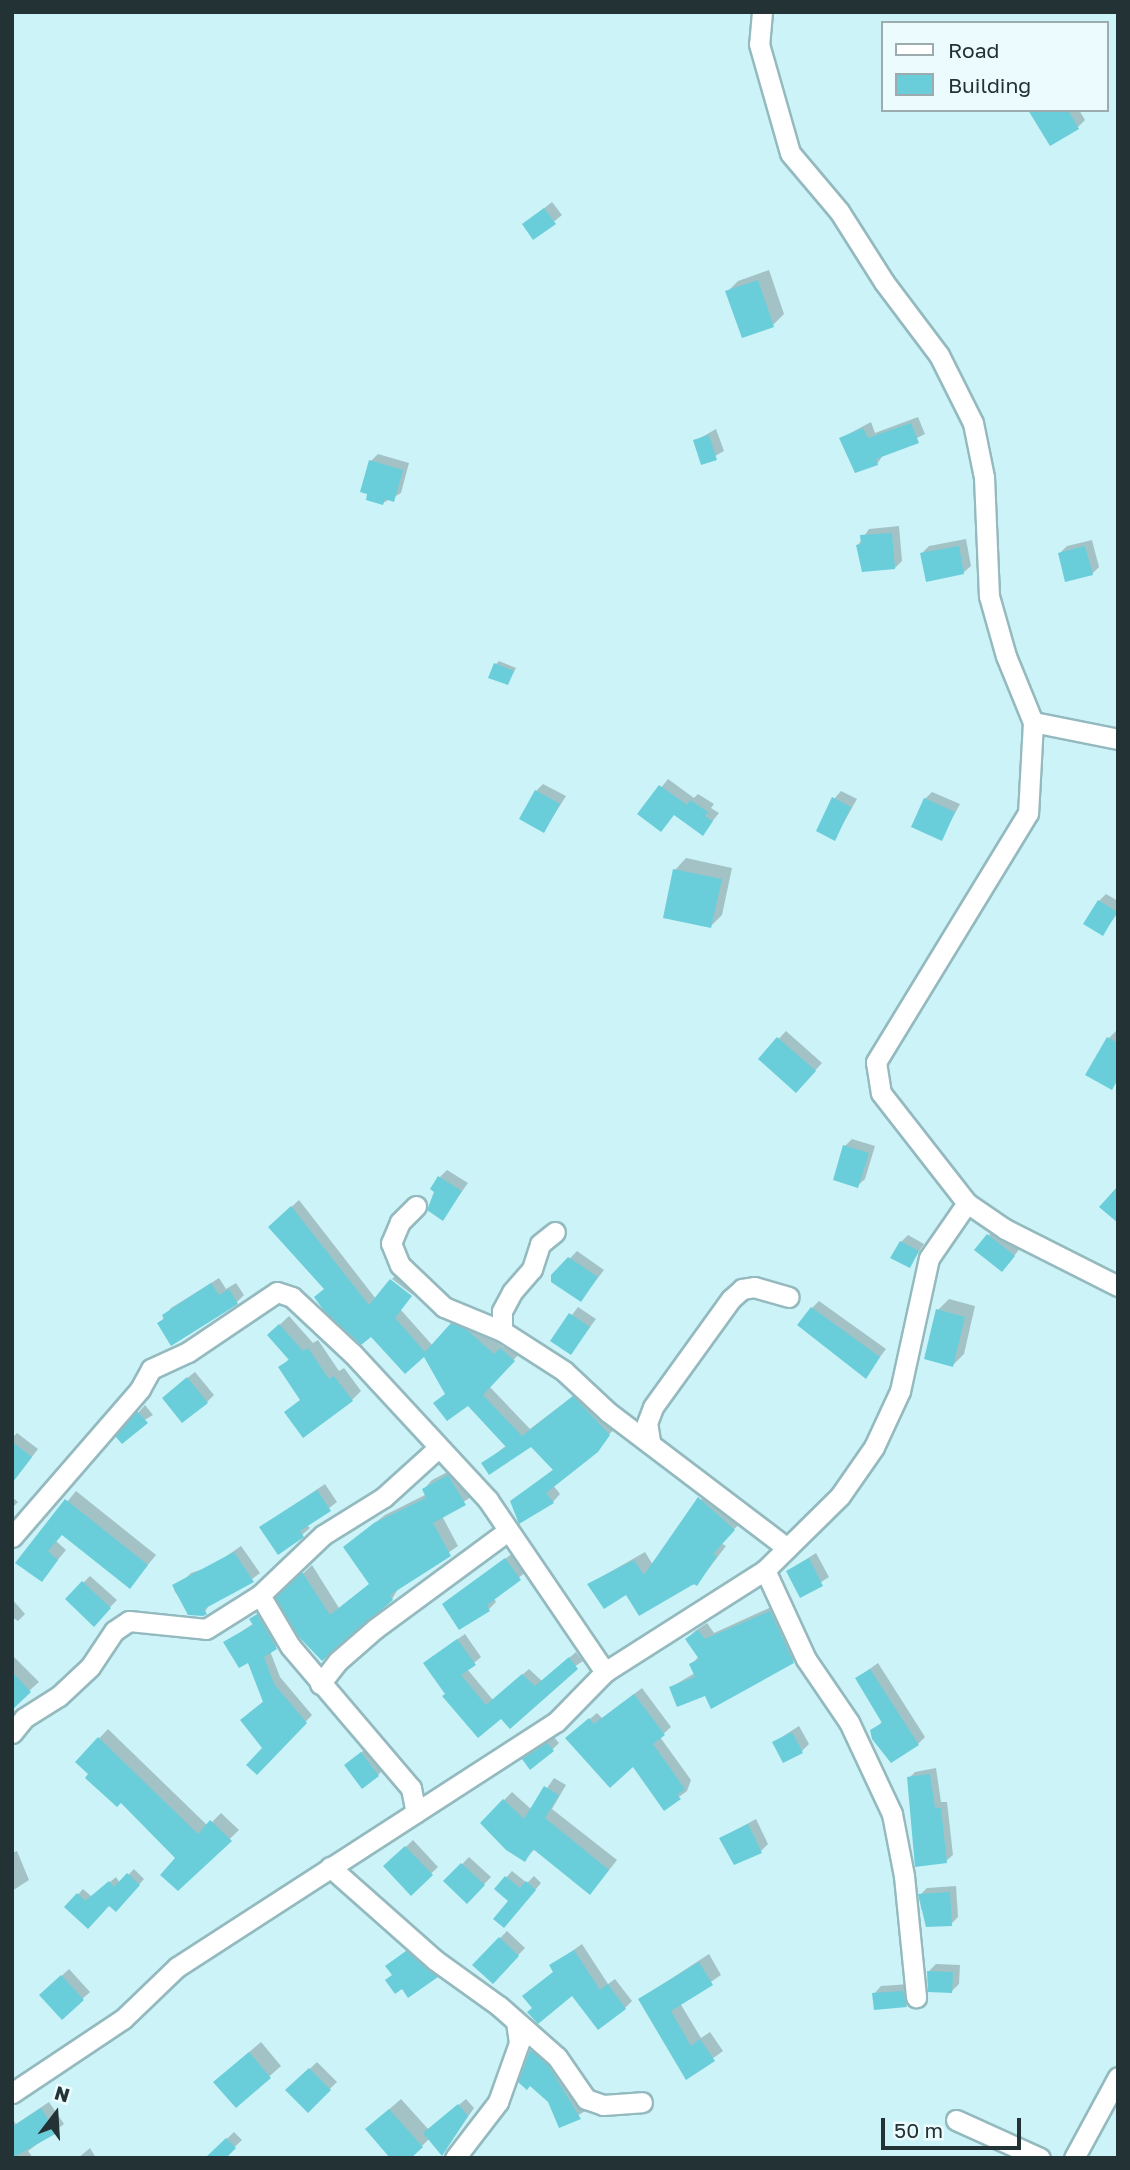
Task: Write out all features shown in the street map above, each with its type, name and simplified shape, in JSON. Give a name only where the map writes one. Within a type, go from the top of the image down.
[{"type":"street","points":[[762,12],[759,44],[790,153],[811,183],[839,211],[884,282],[939,355],[973,424],[984,477],[989,596],[1006,656],[1033,722],[1028,813],[876,1062],[881,1093],[967,1203],[1005,1229],[1118,1286]]},
{"type":"street","points":[[1033,722],[1118,739]]},
{"type":"street","points":[[12,2093],[123,2019],[177,1967],[257,1919],[330,1867],[556,1722],[605,1672],[765,1570],[840,1496],[874,1447],[900,1391],[929,1258],[967,1203]]},
{"type":"street","points":[[416,1206],[400,1223],[391,1243],[400,1265],[444,1307],[502,1331],[564,1371],[608,1412],[650,1441],[787,1548]]},
{"type":"street","points":[[502,1331],[502,1311],[512,1292],[532,1269],[540,1244],[555,1232]]},
{"type":"street","points":[[650,1441],[647,1423],[653,1407],[732,1299],[742,1289],[754,1287],[789,1297]]},
{"type":"street","points":[[12,1537],[140,1390],[151,1369],[188,1352],[277,1292],[292,1297],[353,1354],[437,1449],[488,1500],[506,1532],[605,1672]]},
{"type":"street","points":[[12,1733],[24,1718],[59,1696],[90,1667],[114,1632],[129,1621],[206,1629],[260,1595],[323,1535],[384,1497],[437,1449]]},
{"type":"street","points":[[320,1684],[338,1661],[376,1628],[506,1532]]},
{"type":"street","points":[[765,1570],[806,1659],[849,1723],[892,1814],[905,1876],[916,1997]]},
{"type":"street","points":[[260,1595],[290,1646],[320,1684],[375,1741],[411,1788],[416,1813]]},
{"type":"street","points":[[330,1867],[435,1960],[516,2021],[557,2057],[586,2099],[603,2105],[642,2102]]},
{"type":"street","points":[[455,2158],[498,2102],[519,2043],[516,2021]]},
{"type":"street","points":[[1073,2158],[1118,2077]]},
{"type":"street","points":[[956,2120],[1040,2158]]},
{"type":"building","points":[[1029,112],[1069,112],[1079,129],[1050,146]]},
{"type":"building","points":[[544,208],[556,224],[533,240],[522,224]]},
{"type":"building","points":[[758,280],[774,327],[742,338],[725,291]]},
{"type":"building","points":[[911,423],[919,443],[876,459],[878,465],[855,473],[839,438],[863,428],[868,438]]},
{"type":"building","points":[[709,435],[717,460],[701,465],[693,440]]},
{"type":"building","points":[[369,460],[403,470],[394,502],[385,499],[383,505],[366,500],[367,494],[360,492]]},
{"type":"building","points":[[892,533],[895,569],[862,572],[856,545],[861,544],[860,535]]},
{"type":"building","points":[[959,546],[964,574],[926,582],[920,553]]},
{"type":"building","points":[[1085,546],[1093,575],[1065,582],[1058,553]]},
{"type":"building","points":[[494,663],[514,671],[508,685],[488,678]]},
{"type":"building","points":[[659,785],[687,805],[690,800],[708,812],[705,816],[713,821],[703,836],[674,815],[661,832],[637,814]]},
{"type":"building","points":[[535,790],[560,804],[544,833],[519,819]]},
{"type":"building","points":[[832,797],[851,807],[835,841],[816,831]]},
{"type":"building","points":[[924,798],[955,812],[942,841],[911,827]]},
{"type":"building","points":[[673,869],[722,879],[711,928],[663,918]]},
{"type":"building","points":[[1098,900],[1117,912],[1103,936],[1083,924]]},
{"type":"building","points":[[777,1037],[816,1071],[796,1093],[758,1059]]},
{"type":"building","points":[[1107,1037],[1118,1043],[1118,1079],[1112,1090],[1085,1075]]},
{"type":"building","points":[[843,1145],[869,1153],[858,1188],[833,1180]]},
{"type":"building","points":[[438,1176],[462,1191],[443,1221],[427,1210],[434,1192],[430,1189]]},
{"type":"building","points":[[1118,1186],[1118,1223],[1099,1207]]},
{"type":"building","points":[[291,1206],[369,1305],[390,1279],[412,1296],[395,1318],[425,1352],[451,1323],[467,1330],[494,1354],[500,1348],[515,1361],[483,1395],[522,1436],[573,1396],[610,1435],[598,1452],[546,1493],[554,1503],[519,1524],[510,1501],[553,1470],[531,1447],[489,1475],[481,1463],[506,1447],[468,1406],[447,1421],[433,1403],[445,1394],[424,1357],[405,1374],[371,1337],[361,1345],[324,1311],[314,1297],[324,1289],[268,1227]]},
{"type":"building","points":[[987,1234],[1015,1256],[1002,1272],[974,1250]]},
{"type":"building","points":[[900,1241],[919,1251],[910,1268],[890,1258]]},
{"type":"building","points":[[568,1257],[598,1277],[581,1302],[551,1282],[551,1275]]},
{"type":"building","points":[[211,1283],[219,1295],[229,1289],[238,1304],[171,1346],[157,1323],[164,1319],[162,1315]]},
{"type":"building","points":[[811,1307],[880,1357],[866,1379],[797,1325]]},
{"type":"building","points":[[936,1309],[965,1317],[953,1367],[924,1359]]},
{"type":"building","points":[[569,1313],[590,1327],[571,1355],[550,1341]]},
{"type":"building","points":[[279,1324],[303,1351],[308,1348],[329,1379],[334,1376],[353,1401],[303,1438],[284,1412],[300,1400],[278,1367],[289,1360],[267,1335]]},
{"type":"building","points":[[187,1377],[208,1403],[182,1423],[162,1398]]},
{"type":"building","points":[[137,1411],[148,1423],[122,1444],[115,1436]]},
{"type":"building","points":[[12,1442],[32,1457],[12,1483]]},
{"type":"building","points":[[448,1475],[466,1505],[433,1523],[451,1556],[390,1595],[393,1600],[322,1661],[298,1636],[275,1597],[302,1572],[330,1615],[369,1584],[343,1547],[374,1523],[426,1498],[422,1489]]},
{"type":"building","points":[[317,1490],[331,1511],[300,1531],[304,1537],[278,1555],[259,1527]]},
{"type":"building","points":[[698,1497],[735,1530],[713,1554],[717,1556],[697,1586],[694,1584],[639,1616],[626,1595],[604,1609],[587,1584],[634,1560],[644,1575]]},
{"type":"building","points":[[65,1499],[148,1565],[130,1589],[62,1535],[48,1551],[58,1560],[42,1582],[15,1563]]},
{"type":"building","points":[[234,1552],[254,1582],[204,1609],[207,1614],[203,1616],[188,1615],[172,1585]]},
{"type":"building","points":[[505,1558],[521,1580],[487,1605],[490,1611],[459,1630],[442,1604]]},
{"type":"building","points":[[809,1558],[823,1586],[800,1598],[786,1571]]},
{"type":"building","points":[[82,1581],[111,1608],[94,1627],[65,1599]]},
{"type":"building","points":[[770,1611],[794,1663],[711,1709],[705,1696],[677,1707],[669,1687],[695,1677],[689,1664],[699,1659],[685,1639],[698,1630],[705,1639]]},
{"type":"building","points":[[257,1614],[277,1649],[264,1657],[274,1684],[307,1723],[257,1775],[246,1765],[262,1748],[240,1720],[263,1702],[248,1663],[239,1668],[223,1642],[253,1625],[249,1619]]},
{"type":"building","points":[[457,1639],[476,1665],[461,1675],[486,1705],[522,1674],[538,1689],[535,1686],[569,1657],[578,1669],[510,1729],[501,1719],[478,1738],[442,1696],[445,1694],[423,1663]]},
{"type":"building","points":[[870,1669],[919,1745],[891,1763],[872,1739],[870,1730],[882,1723],[855,1678]]},
{"type":"building","points":[[12,1672],[31,1692],[12,1710]]},
{"type":"building","points":[[634,1694],[665,1735],[653,1744],[685,1789],[677,1795],[681,1799],[664,1811],[633,1767],[610,1788],[565,1738],[589,1718],[594,1724]]},
{"type":"building","points":[[792,1732],[803,1753],[783,1763],[772,1742]]},
{"type":"building","points":[[98,1737],[198,1834],[210,1820],[232,1841],[178,1891],[160,1875],[175,1858],[121,1803],[117,1807],[85,1778],[88,1774],[75,1762]]},
{"type":"building","points":[[547,1743],[554,1751],[530,1770],[522,1759]]},
{"type":"building","points":[[361,1752],[379,1776],[362,1789],[344,1765]]},
{"type":"building","points":[[930,1774],[935,1808],[941,1808],[947,1863],[915,1867],[907,1777]]},
{"type":"building","points":[[544,1786],[559,1795],[545,1818],[609,1870],[590,1895],[533,1849],[525,1862],[506,1850],[480,1823],[503,1799],[524,1819]]},
{"type":"building","points":[[748,1824],[762,1853],[734,1865],[719,1838]]},
{"type":"building","points":[[405,1846],[433,1875],[411,1896],[383,1866]]},
{"type":"building","points":[[461,1863],[485,1885],[467,1904],[443,1881]]},
{"type":"building","points":[[127,1873],[140,1885],[116,1912],[109,1906],[88,1929],[64,1907],[77,1893],[85,1901],[109,1881],[114,1887]]},
{"type":"building","points":[[505,1876],[520,1888],[526,1881],[536,1890],[504,1928],[493,1919],[508,1901],[494,1889]]},
{"type":"building","points":[[950,1892],[952,1926],[926,1927],[918,1894]]},
{"type":"building","points":[[499,1937],[519,1956],[493,1984],[472,1965]]},
{"type":"building","points":[[574,1950],[600,1990],[608,1984],[626,2009],[598,2030],[572,1996],[538,2024],[527,2012],[532,2008],[522,1996],[553,1972],[549,1965]]},
{"type":"building","points":[[406,1951],[438,1977],[408,1998],[402,1989],[395,1994],[385,1980],[392,1975],[385,1966]]},
{"type":"building","points":[[699,1962],[713,1985],[671,2011],[691,2046],[700,2039],[715,2061],[686,2080],[638,1999]]},
{"type":"building","points":[[927,1971],[953,1972],[952,1993],[928,1992]]},
{"type":"building","points":[[61,1975],[84,2000],[62,2020],[39,1995]]},
{"type":"building","points":[[903,1991],[907,2007],[874,2010],[872,1993]]},
{"type":"building","points":[[530,2050],[548,2065],[581,2119],[559,2128],[548,2102],[530,2086],[527,2090],[518,2082]]},
{"type":"building","points":[[249,2052],[271,2078],[236,2108],[213,2082]]},
{"type":"building","points":[[309,2068],[331,2090],[308,2113],[285,2090]]},
{"type":"building","points":[[458,2104],[468,2116],[442,2156],[423,2133]]},
{"type":"building","points":[[41,2108],[57,2133],[12,2158],[12,2127]]},
{"type":"building","points":[[389,2109],[423,2147],[411,2158],[390,2158],[365,2129]]},
{"type":"building","points":[[226,2138],[236,2148],[226,2158],[205,2158]]}]
